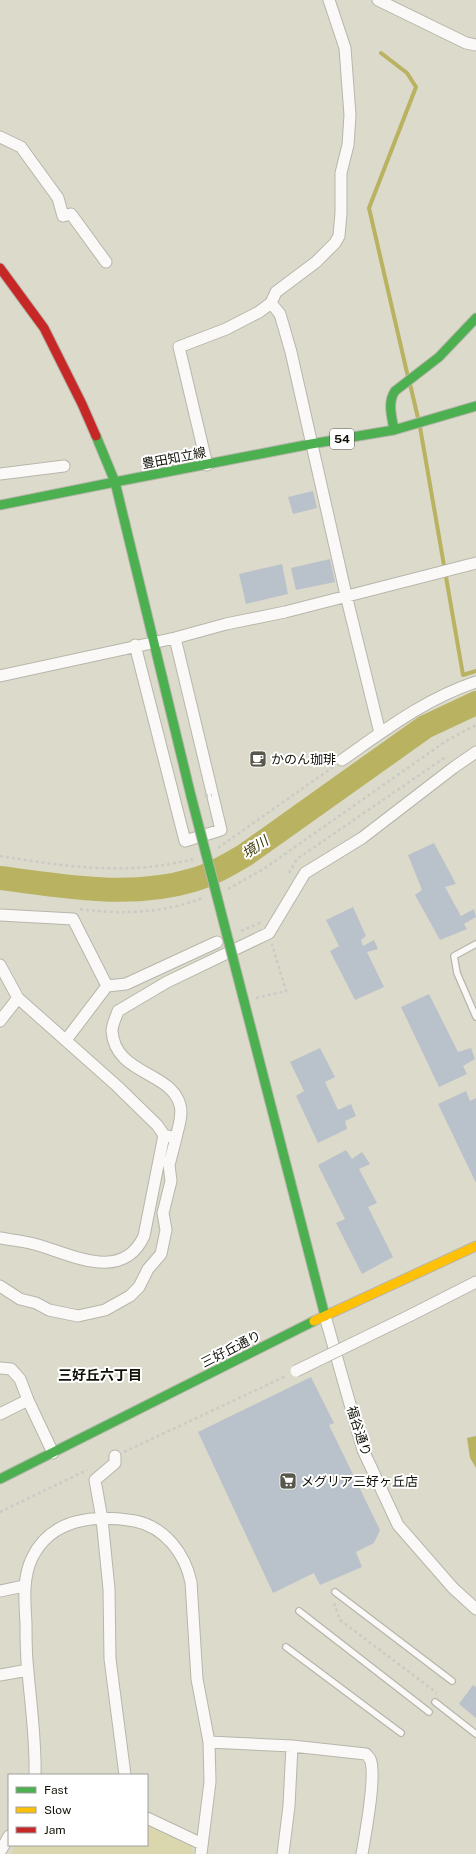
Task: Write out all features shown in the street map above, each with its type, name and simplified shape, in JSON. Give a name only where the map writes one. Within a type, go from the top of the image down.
[{"type":"street","points":[[207,465],[179,347],[226,329],[259,312],[270,303],[276,292],[316,262],[339,236],[341,213],[341,173],[348,145],[350,115],[345,48],[329,0]]},
{"type":"street","points":[[378,0],[466,43],[476,45]]},
{"type":"street","points":[[0,137],[21,147],[58,198],[63,216],[71,214],[106,262]]},
{"type":"street","points":[[0,268],[44,328],[82,404],[115,482],[191,796],[325,1316]]},
{"type":"street","points":[[270,303],[280,314],[291,352],[346,595],[380,733]]},
{"type":"street","points":[[394,430],[390,412],[393,394],[398,387],[421,372],[444,353],[476,318]]},
{"type":"street","name":"豊田知立線","points":[[0,505],[311,444],[394,430],[476,406]]},
{"type":"street","points":[[0,474],[64,466]]},
{"type":"street","points":[[0,676],[154,641],[175,638],[226,624],[285,612],[476,562]]},
{"type":"street","points":[[136,645],[185,841],[222,830],[175,638]]},
{"type":"street","points":[[342,760],[407,714],[438,696],[476,682]]},
{"type":"street","points":[[0,1286],[20,1299],[36,1303],[49,1310],[78,1316],[105,1310],[130,1296],[139,1287],[148,1269],[161,1254],[166,1230],[163,1213],[170,1181],[169,1164],[181,1117],[180,1106],[176,1096],[169,1087],[129,1064],[119,1052],[112,1031],[118,1011],[167,982],[269,933],[304,873],[362,838],[476,752]]},
{"type":"street","points":[[0,915],[73,919],[107,986]]},
{"type":"street","points":[[66,1040],[107,986],[126,984],[217,942]]},
{"type":"street","points":[[0,968],[18,998],[117,1086],[164,1135],[176,1138]]},
{"type":"street","points":[[0,1021],[18,998]]},
{"type":"street","points":[[0,1238],[34,1244],[88,1261],[101,1262],[122,1259],[130,1254],[136,1250],[144,1236],[164,1135]]},
{"type":"street","name":"三好丘通り","points":[[0,1479],[325,1316],[421,1273],[476,1246]]},
{"type":"street","points":[[296,1371],[476,1282]]},
{"type":"street","name":"福谷通り","points":[[325,1316],[363,1450],[398,1526],[453,1588],[476,1609]]},
{"type":"street","points":[[0,1368],[11,1369],[20,1380],[53,1453]]},
{"type":"street","points":[[0,1414],[28,1400]]},
{"type":"street","points":[[115,1456],[115,1463],[95,1480],[102,1519],[109,1588],[110,1659],[125,1774]]},
{"type":"street","points":[[35,1774],[36,1751],[28,1670],[24,1586],[32,1559],[48,1537],[61,1526],[77,1521],[102,1519],[121,1519],[140,1522],[156,1530],[170,1541],[180,1552],[188,1568],[191,1582],[198,1679],[209,1742],[210,1782],[202,1849],[148,1819]]},
{"type":"street","points":[[0,1591],[24,1586]]},
{"type":"street","points":[[0,1675],[28,1670]]},
{"type":"street","points":[[209,1742],[292,1746],[366,1754],[370,1759],[371,1795],[362,1854]]},
{"type":"street","points":[[282,1854],[289,1806],[292,1746]]},
{"type":"street","points":[[0,1852],[8,1838]]},
{"type":"lane","points":[[476,944],[454,956],[457,973],[476,1017]]},
{"type":"lane","points":[[335,1592],[452,1681]]},
{"type":"lane","points":[[299,1611],[429,1712]]},
{"type":"lane","points":[[286,1647],[401,1733]]},
{"type":"lane","points":[[435,1702],[476,1734]]},
{"type":"path","points":[[224,890],[265,868],[446,741],[476,725]]},
{"type":"path","points":[[287,878],[297,859],[438,761],[451,754]]},
{"type":"path","points":[[72,908],[99,912],[151,912],[187,904],[209,896]]},
{"type":"path","points":[[262,922],[266,915]]},
{"type":"path","points":[[244,1001],[286,991],[279,964]]},
{"type":"path","points":[[115,1456],[296,1371]]},
{"type":"path","points":[[0,1512],[88,1469]]},
{"type":"path","points":[[333,1601],[340,1620],[441,1696]]},
{"type":"shaded area","points":[[476,1436],[476,1468],[470,1458],[467,1438]]},
{"type":"shaded area","points":[[148,1825],[192,1846],[193,1854],[11,1854],[15,1846],[148,1846]]},
{"type":"building","points":[[313,491],[317,508],[293,514],[288,497]]},
{"type":"building","points":[[330,559],[335,582],[296,590],[291,568]]},
{"type":"building","points":[[282,564],[288,594],[246,604],[239,574]]},
{"type":"building","points":[[434,843],[456,884],[445,887],[461,916],[474,909],[476,917],[464,924],[467,929],[440,940],[415,895],[422,890],[408,855]]},
{"type":"building","points":[[353,907],[366,936],[361,940],[363,946],[374,940],[378,949],[367,952],[384,987],[355,1000],[330,951],[339,946],[326,920]]},
{"type":"building","points":[[429,994],[458,1052],[471,1048],[475,1059],[463,1066],[467,1074],[439,1087],[401,1007]]},
{"type":"building","points":[[320,1048],[335,1077],[325,1082],[338,1110],[351,1104],[356,1116],[345,1121],[347,1129],[318,1143],[296,1096],[304,1091],[290,1062]]},
{"type":"building","points":[[466,1091],[470,1101],[476,1098],[476,1183],[438,1104]]},
{"type":"building","points":[[346,1150],[352,1159],[362,1152],[370,1164],[359,1169],[377,1203],[368,1207],[393,1257],[362,1274],[336,1223],[345,1219],[318,1165]]},
{"type":"building","name":"メグリア三好ヶ丘店","points":[[311,1377],[334,1423],[329,1425],[380,1530],[374,1543],[356,1552],[362,1567],[320,1585],[314,1573],[273,1593],[198,1432]]},
{"type":"building","points":[[473,1685],[476,1687],[476,1718],[459,1704]]},
{"type":"waterway","points":[[381,53],[407,73],[416,87],[369,208],[408,377]]},
{"type":"waterway","points":[[410,384],[418,418]]},
{"type":"waterway","points":[[420,427],[463,675],[476,671]]},
{"type":"waterway","name":"境川","points":[[0,878],[72,887],[121,890],[169,886],[200,878],[245,855],[425,727],[476,703]]},
{"type":"traffic: fast","points":[[394,430],[391,415],[391,400],[395,391],[439,357],[476,318]]},
{"type":"traffic: fast","points":[[96,436],[115,482],[311,444],[394,430],[476,406]]},
{"type":"traffic: fast","points":[[0,505],[115,482],[191,796]]},
{"type":"traffic: fast","points":[[191,796],[244,1001]]},
{"type":"traffic: fast","points":[[244,1001],[325,1316]]},
{"type":"traffic: fast","points":[[0,1479],[314,1321]]},
{"type":"traffic: slow","points":[[314,1321],[476,1246]]},
{"type":"traffic: jam","points":[[0,268],[44,328],[82,404],[96,436]]},
{"type":"place","name":"かのん珈琲","points":[[258,759]]},
{"type":"place","name":"メグリア三好ヶ丘店","points":[[288,1481]]},
{"type":"district","name":"三好丘六丁目","points":[[100,1375]]}]
